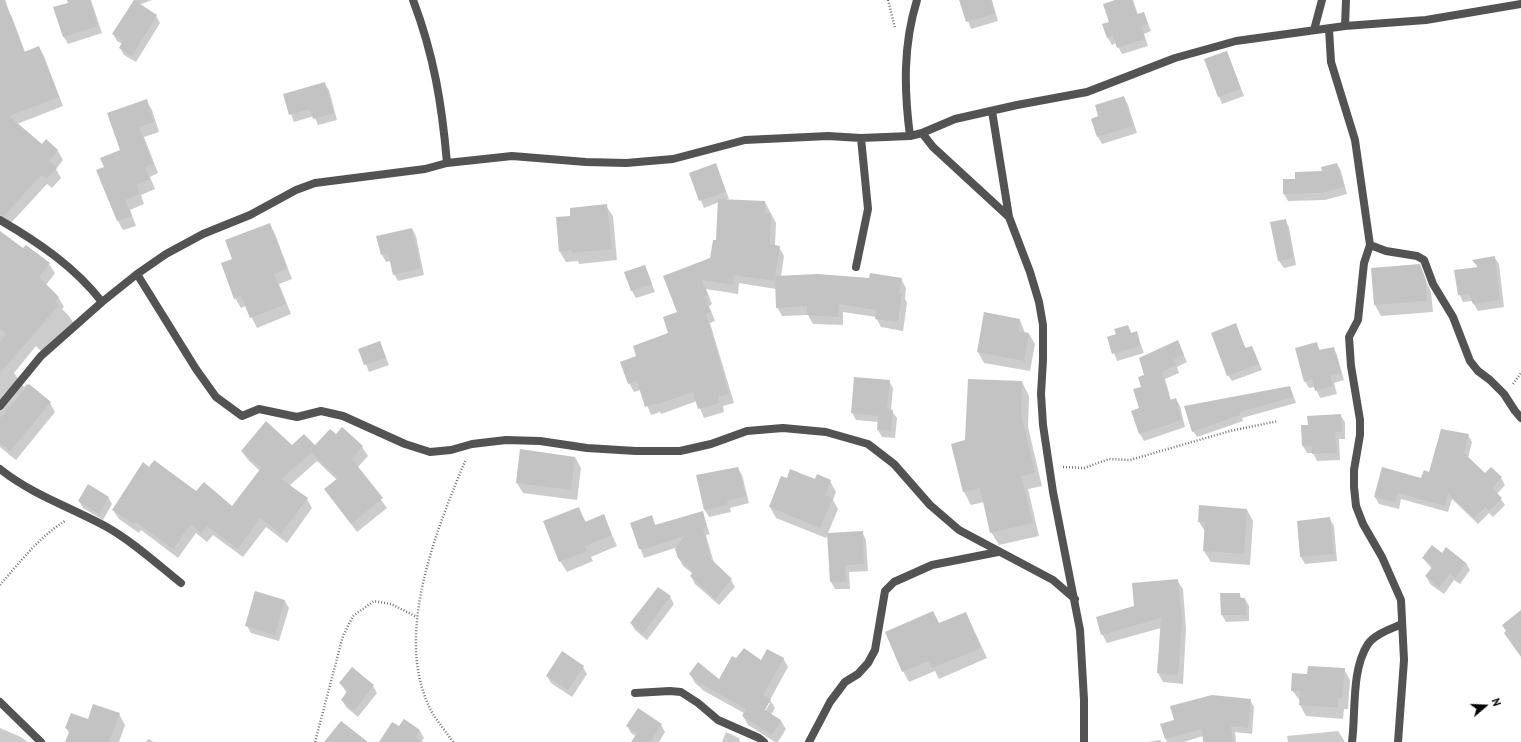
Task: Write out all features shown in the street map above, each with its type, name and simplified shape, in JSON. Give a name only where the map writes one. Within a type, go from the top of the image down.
[{"type":"street","points":[[413,0],[425,31],[436,72],[443,113],[446,163]]},
{"type":"street","points":[[910,136],[906,100],[905,61],[917,0]]},
{"type":"street","points":[[1314,30],[1322,0]]},
{"type":"street","points":[[1345,26],[1346,0]]},
{"type":"street","points":[[0,406],[41,356],[102,302],[137,274],[166,254],[203,234],[250,215],[296,190],[315,182],[425,169],[446,163],[512,156],[586,162],[626,163],[673,159],[745,140],[828,136],[861,138],[910,136],[922,134],[955,119],[1087,92],[1175,58],[1214,46],[1345,26],[1426,20],[1521,4]]},
{"type":"street","points":[[1329,29],[1331,62],[1355,140],[1370,245],[1364,263],[1358,320],[1349,337],[1351,366],[1360,420],[1360,435],[1354,470],[1354,487],[1356,506],[1363,524],[1382,557],[1401,600],[1404,660],[1398,742]]},
{"type":"street","points":[[992,111],[1009,217],[1030,272],[1039,302],[1042,325],[1043,360],[1041,394],[1043,425],[1048,467],[1065,557],[1075,599],[1083,667],[1084,742]]},
{"type":"street","points":[[922,134],[933,147],[1009,217]]},
{"type":"street","points":[[856,268],[868,208],[861,138]]},
{"type":"street","points":[[0,220],[59,258],[90,287],[102,302]]},
{"type":"street","points":[[1370,245],[1386,251],[1417,256],[1424,260],[1434,284],[1454,317],[1470,361],[1478,371],[1490,380],[1504,394],[1521,418]]},
{"type":"street","points":[[137,274],[196,370],[216,396],[242,416],[259,409],[297,417],[322,411],[343,416],[405,444],[430,452],[451,450],[472,444],[506,440],[540,441],[586,448],[636,451],[680,451],[711,444],[747,432],[783,428],[826,432],[868,444],[894,464],[930,505],[959,530],[1053,580],[1075,599]]},
{"type":"street","points":[[0,470],[36,491],[106,526],[133,545],[181,583]]},
{"type":"street","points":[[809,742],[830,702],[845,682],[858,674],[868,663],[875,650],[885,591],[894,582],[932,565],[998,552]]},
{"type":"street","points":[[1352,742],[1356,679],[1368,644],[1378,635],[1402,624]]},
{"type":"street","points":[[635,693],[670,691],[681,692],[698,703],[718,720],[759,738],[764,742]]},
{"type":"street","points":[[0,702],[40,742]]},
{"type":"path","points":[[1048,467],[1084,468],[1109,459],[1130,460],[1230,431],[1278,421]]},
{"type":"path","points":[[453,742],[428,706],[420,682],[416,649],[417,617],[428,563],[443,517],[472,444]]},
{"type":"path","points":[[0,585],[52,529],[68,520],[84,516]]},
{"type":"path","points":[[315,742],[343,636],[352,616],[374,601],[392,604],[417,617]]},
{"type":"building","points":[[0,0],[5,0],[24,52],[39,46],[59,97],[9,116],[42,144],[46,139],[58,150],[49,161],[57,168],[46,179],[41,175],[4,216],[0,215]]},
{"type":"building","points":[[67,0],[90,0],[98,26],[63,37],[53,7],[68,3]]},
{"type":"building","points":[[134,0],[157,15],[132,56],[119,48],[123,41],[112,34]]},
{"type":"building","points":[[959,0],[991,0],[995,14],[966,22]]},
{"type":"building","points":[[1115,0],[1132,0],[1137,14],[1144,12],[1148,24],[1141,26],[1145,39],[1117,48],[1113,36],[1107,38],[1102,24],[1109,22],[1103,4]]},
{"type":"building","points":[[1227,51],[1241,89],[1218,97],[1204,59]]},
{"type":"building","points":[[325,82],[334,113],[313,119],[310,109],[289,115],[283,94]]},
{"type":"building","points":[[1124,96],[1133,126],[1097,137],[1091,119],[1098,116],[1095,105]]},
{"type":"building","points":[[147,99],[154,122],[139,127],[153,164],[145,167],[150,179],[136,185],[140,194],[125,200],[132,216],[117,221],[96,170],[104,167],[100,158],[120,150],[107,113]]},
{"type":"building","points":[[716,163],[726,192],[699,201],[689,173]]},
{"type":"building","points":[[1337,163],[1344,187],[1321,193],[1283,194],[1283,179],[1295,179],[1295,172],[1322,171],[1321,167]]},
{"type":"building","points":[[718,199],[765,201],[765,213],[771,213],[770,244],[780,246],[775,276],[818,274],[869,278],[870,273],[902,278],[899,293],[902,293],[898,322],[875,319],[877,310],[839,304],[838,317],[807,315],[807,306],[776,308],[775,278],[774,281],[734,275],[733,285],[702,280],[708,295],[704,297],[711,312],[706,314],[729,394],[718,397],[720,403],[698,409],[693,392],[645,407],[637,381],[628,384],[620,362],[636,356],[633,346],[668,333],[663,317],[677,312],[663,276],[710,258],[713,240],[716,240]]},
{"type":"building","points":[[607,204],[612,249],[572,253],[572,250],[559,252],[556,217],[570,216],[570,208]]},
{"type":"building","points":[[1286,219],[1293,258],[1278,261],[1270,222]]},
{"type":"building","points":[[270,223],[287,269],[274,274],[286,304],[250,318],[241,296],[234,299],[221,263],[232,259],[225,240]]},
{"type":"building","points":[[412,228],[421,268],[393,275],[388,253],[381,255],[376,236]]},
{"type":"building","points":[[0,231],[23,248],[26,245],[50,263],[39,277],[59,297],[55,301],[59,305],[0,373],[0,342],[6,334],[0,328]]},
{"type":"building","points":[[1495,256],[1500,300],[1473,304],[1469,294],[1458,295],[1454,270],[1478,267],[1472,260]]},
{"type":"building","points":[[1420,264],[1426,280],[1427,301],[1374,305],[1371,268]]},
{"type":"building","points":[[645,265],[652,284],[631,291],[624,272]]},
{"type":"building","points":[[984,312],[1020,319],[1018,331],[1029,333],[1024,361],[977,352]]},
{"type":"building","points":[[1236,323],[1245,348],[1252,346],[1259,364],[1227,376],[1211,333]]},
{"type":"building","points":[[1128,325],[1131,333],[1137,331],[1141,346],[1112,354],[1107,337],[1116,334],[1114,329]]},
{"type":"building","points":[[1178,340],[1184,355],[1173,360],[1176,365],[1162,372],[1170,400],[1176,398],[1182,420],[1139,434],[1131,411],[1139,408],[1133,389],[1141,387],[1138,377],[1144,375],[1139,358]]},
{"type":"building","points":[[380,341],[386,358],[364,365],[358,349]]},
{"type":"building","points":[[1317,342],[1319,350],[1334,347],[1341,373],[1330,375],[1333,386],[1315,391],[1312,379],[1304,382],[1295,348]]},
{"type":"building","points":[[854,377],[890,380],[887,409],[893,410],[891,431],[877,430],[878,416],[851,413]]},
{"type":"building","points":[[968,379],[1022,381],[1021,413],[1035,473],[1021,476],[1033,523],[990,533],[980,488],[963,492],[951,444],[965,440]]},
{"type":"building","points":[[29,384],[51,402],[10,451],[0,443],[0,418]]},
{"type":"building","points":[[1290,386],[1293,397],[1240,412],[1240,415],[1192,432],[1184,406]]},
{"type":"building","points":[[1341,414],[1342,432],[1335,432],[1337,453],[1312,454],[1312,446],[1302,446],[1301,425],[1308,425],[1307,416]]},
{"type":"building","points":[[266,421],[292,445],[304,434],[315,445],[330,429],[336,434],[342,427],[363,446],[352,459],[383,498],[351,524],[324,489],[338,478],[311,453],[281,479],[308,498],[281,534],[260,518],[238,549],[207,526],[201,533],[191,524],[173,549],[136,522],[134,524],[112,510],[143,462],[149,467],[154,460],[196,491],[204,482],[232,506],[261,468],[241,451]]},
{"type":"building","points":[[1441,429],[1469,434],[1464,453],[1485,473],[1491,467],[1502,477],[1492,488],[1502,498],[1489,511],[1485,507],[1474,518],[1448,494],[1445,506],[1398,493],[1395,502],[1374,497],[1382,467],[1421,478],[1424,470],[1429,472]]},
{"type":"building","points":[[520,449],[575,457],[571,490],[516,483]]},
{"type":"building","points":[[738,467],[746,496],[727,501],[728,505],[704,510],[696,475]]},
{"type":"building","points":[[790,469],[815,479],[817,474],[831,480],[825,495],[833,498],[820,528],[769,507],[781,476],[787,478]]},
{"type":"building","points":[[88,484],[109,497],[99,514],[78,501]]},
{"type":"building","points":[[1199,505],[1247,509],[1244,554],[1203,551],[1205,522],[1198,522]]},
{"type":"building","points":[[579,507],[585,522],[604,514],[612,535],[585,546],[587,551],[559,562],[543,521]]},
{"type":"building","points":[[703,511],[707,527],[703,528],[711,559],[732,579],[715,599],[690,576],[693,572],[678,558],[675,549],[684,536],[645,549],[639,549],[630,523],[652,515],[655,525]]},
{"type":"building","points":[[1330,517],[1334,554],[1300,557],[1297,521]]},
{"type":"building","points":[[863,531],[864,564],[845,565],[846,582],[830,582],[827,533]]},
{"type":"building","points":[[1432,545],[1442,553],[1446,547],[1466,563],[1455,578],[1450,573],[1439,588],[1425,576],[1433,566],[1422,558]]},
{"type":"building","points":[[1178,579],[1182,620],[1178,675],[1157,673],[1161,618],[1101,635],[1096,617],[1134,606],[1132,583]]},
{"type":"building","points":[[658,587],[671,596],[643,633],[630,623]]},
{"type":"building","points":[[255,591],[285,600],[275,635],[245,626]]},
{"type":"building","points":[[1220,593],[1240,593],[1240,598],[1245,598],[1246,615],[1221,615]]},
{"type":"building","points":[[1521,610],[1521,657],[1504,633],[1506,631],[1502,625]]},
{"type":"building","points":[[933,611],[939,623],[966,612],[981,648],[932,668],[928,661],[902,672],[885,632]]},
{"type":"building","points":[[744,648],[761,660],[767,649],[784,658],[763,695],[771,699],[765,710],[781,720],[772,735],[742,716],[746,709],[698,682],[689,674],[698,662],[719,679],[732,656],[736,658]]},
{"type":"building","points":[[562,651],[584,666],[568,690],[546,676]]},
{"type":"building","points":[[1308,666],[1345,668],[1342,698],[1338,698],[1338,708],[1299,705],[1300,691],[1291,691],[1292,673],[1307,674]]},
{"type":"building","points":[[352,667],[374,685],[354,711],[341,700],[348,690],[339,683]]},
{"type":"building","points":[[1212,695],[1251,699],[1248,728],[1231,726],[1233,742],[1203,742],[1202,729],[1165,739],[1160,724],[1174,720],[1170,706]]},
{"type":"building","points":[[93,704],[120,713],[109,742],[65,742],[70,730],[65,728],[71,713],[88,719]]},
{"type":"building","points":[[638,708],[662,724],[650,742],[631,742],[637,733],[626,726]]},
{"type":"building","points":[[404,719],[420,730],[416,737],[423,742],[379,742],[392,722],[399,726]]},
{"type":"building","points":[[341,721],[368,742],[324,742]]}]
